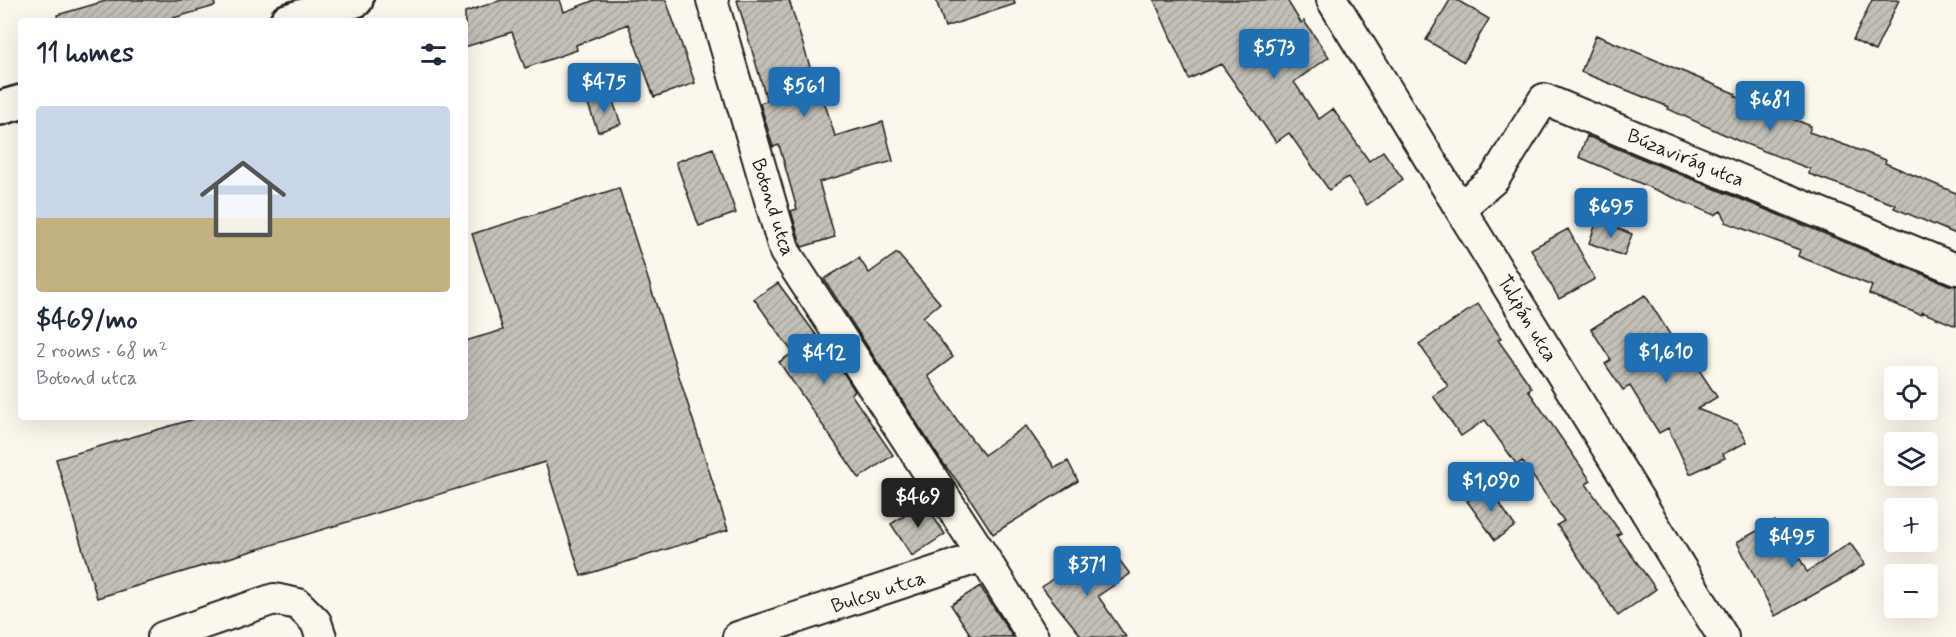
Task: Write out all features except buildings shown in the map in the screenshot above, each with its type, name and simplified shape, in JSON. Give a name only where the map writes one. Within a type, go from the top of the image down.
[{"type":"main road","points":[[297,18],[356,0]]},
{"type":"main road","points":[[0,108],[18,103]]},
{"type":"street","name":"Botond utca","points":[[712,0],[784,252],[983,556],[1033,637]]},
{"type":"street","name":"Tulipán utca","points":[[1332,0],[1723,637]]},
{"type":"street","name":"Búzavirág utca","points":[[1460,208],[1494,179],[1544,99],[1956,269]]},
{"type":"street","name":"Bulcsu utca","points":[[738,637],[983,556]]},
{"type":"street","points":[[163,637],[274,599],[298,604],[316,622],[321,637]]}]
